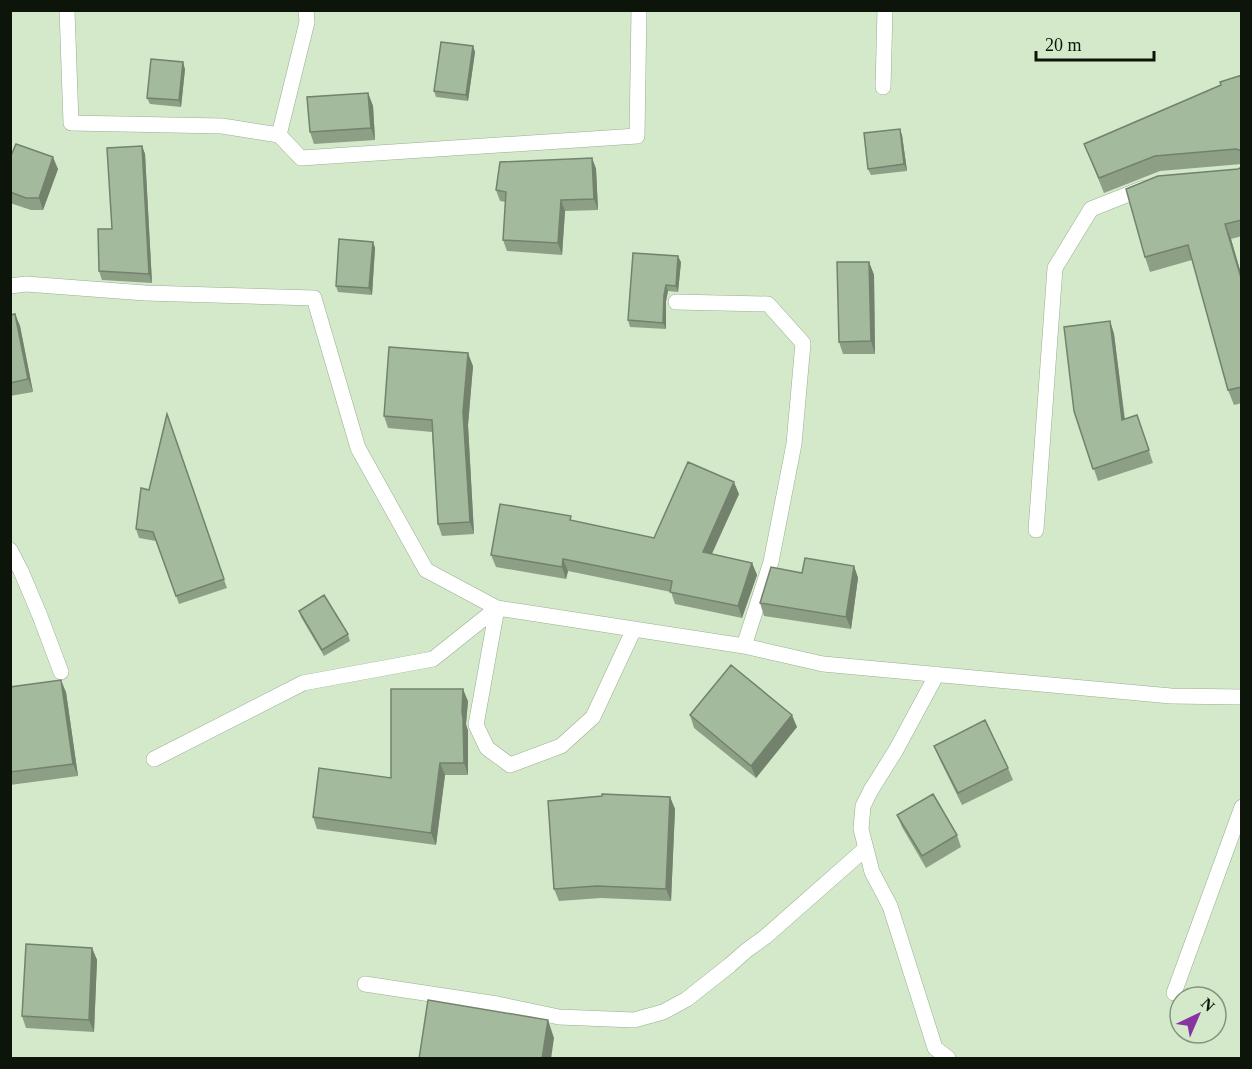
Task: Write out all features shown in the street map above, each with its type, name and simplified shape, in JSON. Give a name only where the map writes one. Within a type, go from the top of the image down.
[{"type":"lane","points":[[67,10],[71,123],[222,126],[279,135],[301,158],[637,136],[639,10]]},
{"type":"lane","points":[[279,135],[307,22],[306,10]]},
{"type":"lane","points":[[883,87],[885,10]]},
{"type":"lane","points":[[1036,530],[1055,268],[1091,209],[1161,181]]},
{"type":"lane","points":[[10,286],[26,284],[146,293],[314,298],[358,448],[426,570],[497,608],[744,646],[823,664],[1171,696],[1242,697]]},
{"type":"lane","points":[[676,302],[768,304],[803,343],[794,444],[774,551],[744,646]]},
{"type":"lane","points":[[10,550],[40,616],[61,672]]},
{"type":"lane","points":[[497,608],[476,725],[487,748],[510,765],[561,746],[593,717],[634,629]]},
{"type":"lane","points":[[154,759],[303,683],[433,659],[497,608]]},
{"type":"lane","points":[[937,674],[863,806],[861,829],[872,872],[890,906],[935,1048],[948,1059]]},
{"type":"lane","points":[[1177,985],[1242,807]]},
{"type":"lane","points":[[364,984],[497,1004],[560,1017],[634,1020],[663,1012],[687,999],[773,930],[866,849]]},
{"type":"building","points":[[441,42],[473,46],[466,95],[434,91]]},
{"type":"building","points":[[151,59],[183,62],[179,100],[147,98]]},
{"type":"building","points":[[1242,75],[1242,151],[1236,149],[1155,156],[1099,178],[1084,144],[1221,85],[1220,82]]},
{"type":"building","points":[[368,93],[371,128],[310,132],[307,97]]},
{"type":"building","points":[[900,129],[904,164],[868,169],[864,133]]},
{"type":"building","points":[[16,144],[53,157],[39,198],[26,198],[10,192],[10,158]]},
{"type":"building","points":[[142,146],[149,274],[99,271],[98,229],[112,229],[107,148]]},
{"type":"building","points":[[592,158],[594,199],[561,200],[558,243],[503,240],[506,192],[496,190],[500,162]]},
{"type":"building","points":[[1242,167],[1242,220],[1225,224],[1242,281],[1242,387],[1228,390],[1188,245],[1145,257],[1126,189],[1158,176]]},
{"type":"building","points":[[339,239],[373,242],[369,288],[336,286]]},
{"type":"building","points":[[633,253],[678,256],[676,286],[666,285],[663,323],[628,320]]},
{"type":"building","points":[[837,262],[869,262],[871,341],[839,342]]},
{"type":"building","points":[[15,314],[28,379],[10,383],[10,315]]},
{"type":"building","points":[[1110,321],[1122,420],[1137,415],[1149,450],[1093,469],[1074,411],[1064,327]]},
{"type":"building","points":[[389,347],[468,353],[463,412],[470,522],[438,524],[432,420],[384,416]]},
{"type":"building","points":[[167,414],[224,579],[176,596],[153,532],[136,529],[141,488],[149,490]]},
{"type":"building","points":[[688,462],[734,482],[703,552],[752,563],[738,606],[670,592],[672,581],[563,559],[562,567],[491,555],[500,504],[571,516],[570,520],[654,538]]},
{"type":"building","points":[[805,558],[854,566],[846,617],[760,603],[771,567],[802,573]]},
{"type":"building","points":[[324,595],[348,634],[322,650],[299,611]]},
{"type":"building","points":[[731,665],[792,715],[751,766],[690,715]]},
{"type":"building","points":[[61,680],[73,764],[10,772],[10,687]]},
{"type":"building","points":[[391,689],[463,689],[464,763],[440,763],[431,833],[313,817],[319,768],[391,778]]},
{"type":"building","points":[[985,720],[1008,768],[958,793],[934,746]]},
{"type":"building","points":[[602,794],[670,797],[666,889],[597,886],[554,889],[548,801],[602,796]]},
{"type":"building","points":[[933,794],[957,835],[922,856],[897,815]]},
{"type":"building","points":[[26,944],[92,948],[89,1020],[22,1016]]},
{"type":"building","points":[[428,1000],[548,1020],[542,1059],[419,1059]]}]
